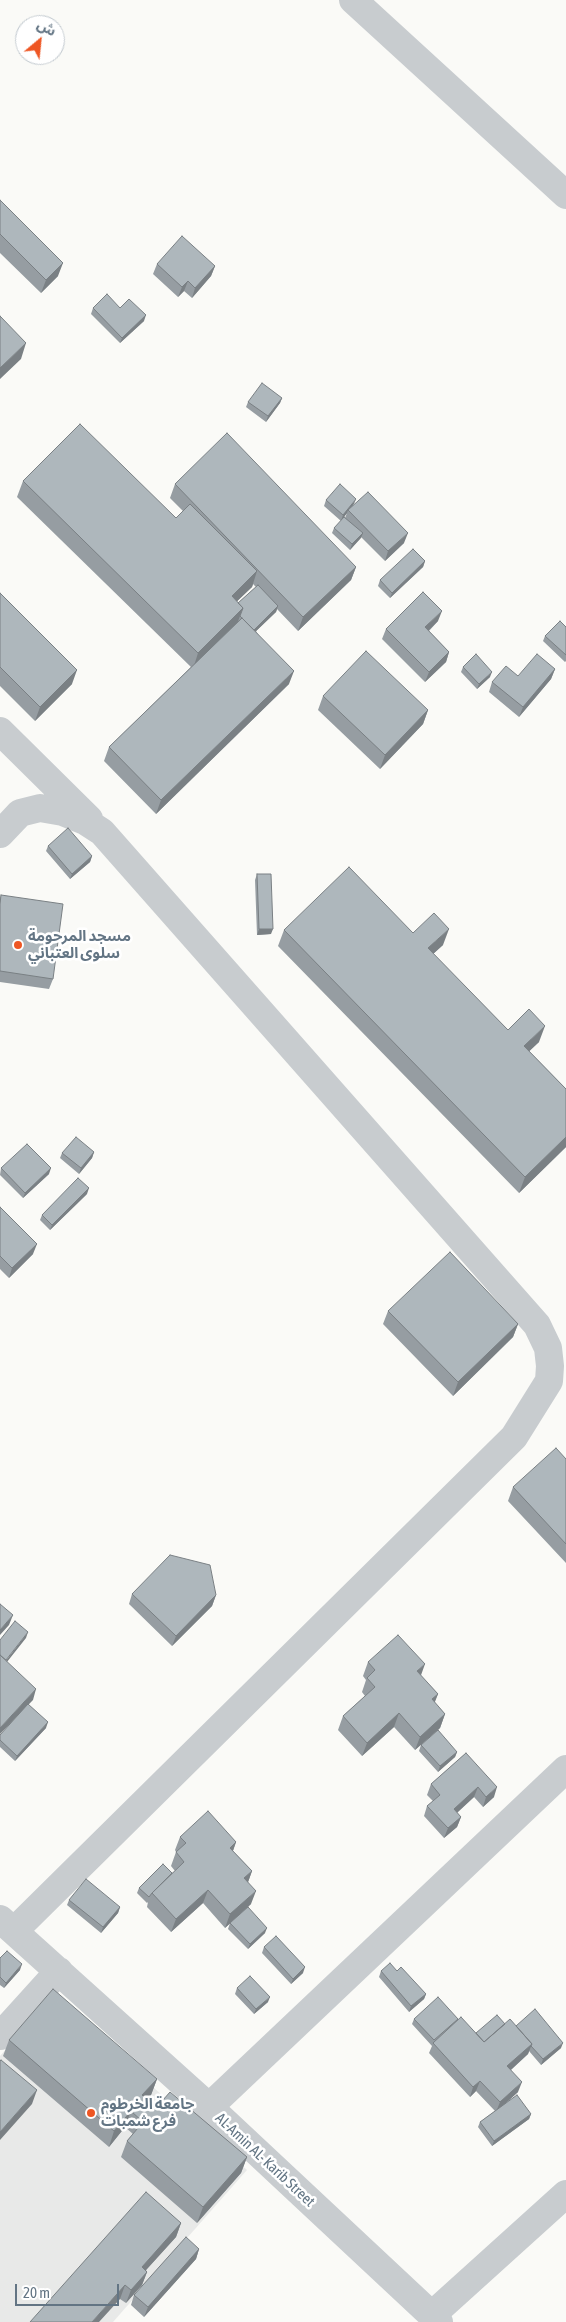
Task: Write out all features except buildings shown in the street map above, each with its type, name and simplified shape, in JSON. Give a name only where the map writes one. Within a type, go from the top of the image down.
[{"type":"street","points":[[354,0],[566,195]]},
{"type":"street","points":[[0,731],[102,832],[537,1325],[548,1348],[549,1381],[514,1437],[7,1924]]},
{"type":"street","points":[[0,834],[20,813],[40,808],[63,812],[85,821],[102,832]]},
{"type":"street","points":[[209,2107],[566,1769]]},
{"type":"street","name":"AL-Amin AL- Karib Street","points":[[7,1924],[209,2107],[436,2318]]},
{"type":"street","points":[[0,2036],[59,1971]]},
{"type":"street","points":[[436,2318],[566,2194]]},
{"type":"shaded area","name":"جامعة الخرطوم فرع شمبات","points":[[52,1998],[247,2170],[113,2322],[0,2322],[0,2056]]},
{"type":"place","name":"مسجد المرحومة سلوى العتباني","points":[[18,945]]},
{"type":"place","name":"جامعة الخرطوم فرع شمبات","points":[[91,2113]]}]
